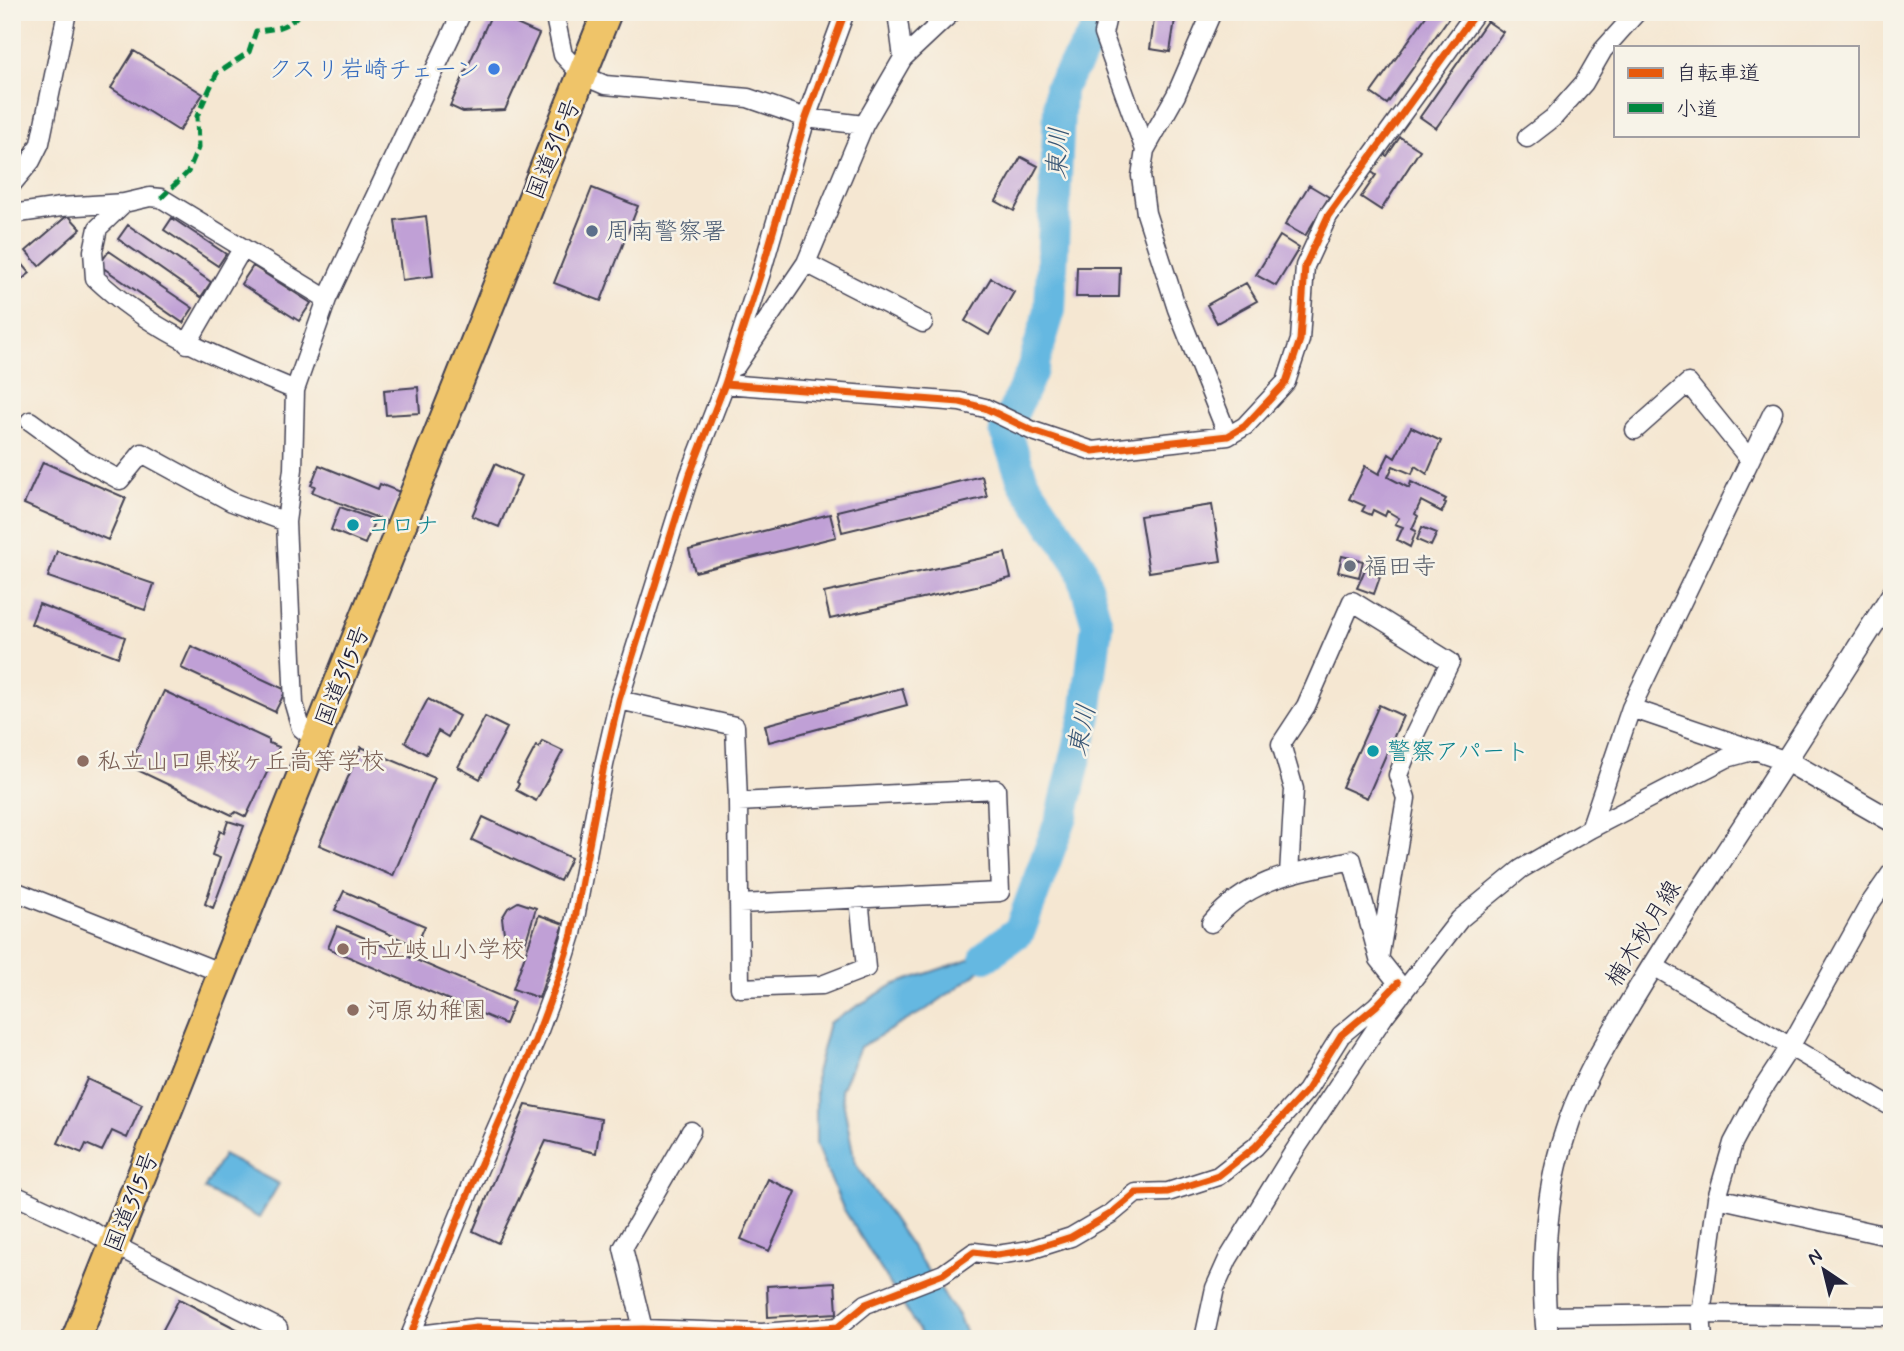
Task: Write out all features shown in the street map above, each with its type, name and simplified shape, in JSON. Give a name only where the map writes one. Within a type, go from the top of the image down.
[{"type":"highway","name":"国道315号","points":[[76,1339],[607,12]]},
{"type":"street","points":[[12,184],[31,161],[40,143],[67,12]]},
{"type":"street","points":[[316,740],[301,728],[294,704],[286,522],[293,470],[295,390],[327,299],[462,12]]},
{"type":"street","points":[[554,12],[563,55],[582,75],[605,85],[748,98],[806,118],[864,125]]},
{"type":"street","points":[[845,12],[806,118],[761,273],[725,384],[690,474],[619,700],[572,934],[558,979],[535,1041],[476,1175],[410,1338],[474,1333],[559,1335],[643,1329],[762,1336],[836,1333],[866,1304],[943,1274],[974,1252],[997,1255],[1019,1252],[1071,1237],[1112,1213],[1136,1193],[1168,1192],[1218,1176],[1255,1147],[1306,1091],[1341,1035],[1400,988]]},
{"type":"street","points":[[897,12],[903,58]]},
{"type":"street","points":[[725,384],[806,263],[864,125],[903,58],[952,12]]},
{"type":"street","points":[[1108,12],[1103,34],[1145,150]]},
{"type":"street","points":[[1212,12],[1176,95],[1145,150],[1141,176],[1146,213],[1177,309],[1228,436]]},
{"type":"street","points":[[725,384],[960,402],[985,408],[1033,431],[1093,451],[1228,436],[1245,426],[1286,382],[1300,340],[1305,266],[1328,216],[1476,12]]},
{"type":"street","points":[[1527,138],[1553,118],[1584,83],[1603,50],[1637,12]]},
{"type":"street","points":[[12,214],[61,207],[124,203],[150,197],[161,198],[327,299]]},
{"type":"street","points":[[124,203],[98,228],[93,251],[95,278],[119,301],[187,344],[295,390]]},
{"type":"street","points":[[187,344],[243,249]]},
{"type":"street","points":[[806,263],[923,323]]},
{"type":"street","points":[[1634,430],[1689,383],[1750,460]]},
{"type":"street","points":[[1590,829],[1631,708],[1773,412]]},
{"type":"street","points":[[30,421],[85,461],[120,480],[142,453],[232,502],[286,522]]},
{"type":"street","name":"楠木秋月線","points":[[1548,1339],[1545,1316],[1546,1238],[1552,1182],[1565,1133],[1592,1067],[1652,965],[1787,761],[1892,594]]},
{"type":"street","points":[[1289,874],[1294,789],[1282,744],[1307,706],[1352,601],[1450,662],[1398,775],[1406,798],[1380,959]]},
{"type":"street","points":[[619,700],[735,726],[740,988],[822,985],[866,968],[859,898]]},
{"type":"street","points":[[1631,708],[1787,761],[1892,821]]},
{"type":"street","points":[[1204,1339],[1215,1288],[1228,1259],[1400,988],[1460,919],[1521,869],[1590,829],[1727,758],[1756,750]]},
{"type":"street","points":[[738,802],[996,789],[1000,892],[739,904]]},
{"type":"street","points":[[1211,923],[1227,904],[1254,887],[1289,874],[1352,860],[1380,959],[1400,988]]},
{"type":"street","points":[[1703,1339],[1701,1314],[1717,1198],[1734,1143],[1758,1096],[1790,1047],[1869,905],[1892,872]]},
{"type":"street","points":[[12,890],[222,973]]},
{"type":"street","points":[[1652,965],[1892,1107]]},
{"type":"street","points":[[643,1329],[623,1248],[691,1131]]},
{"type":"street","points":[[12,1194],[90,1230],[114,1245],[278,1328],[274,1339]]},
{"type":"street","points":[[1717,1198],[1892,1237]]},
{"type":"street","points":[[1545,1316],[1892,1316]]},
{"type":"water","points":[[1020,930],[971,978],[927,1009],[860,1047],[841,1090],[855,1163],[959,1317],[968,1339],[924,1339],[843,1208],[816,1145],[816,1073],[829,1023],[893,985],[978,956]]},
{"type":"water","points":[[223,1155],[279,1184],[259,1218],[204,1189]]},
{"type":"building","points":[[1155,12],[1176,13],[1170,52],[1150,49]]},
{"type":"building","points":[[1429,12],[1453,12],[1387,104],[1371,93]]},
{"type":"building","points":[[492,13],[539,34],[505,110],[463,112],[450,106]]},
{"type":"building","points":[[1487,21],[1503,32],[1436,128],[1420,117]]},
{"type":"building","points":[[134,51],[203,94],[179,131],[111,88]]},
{"type":"building","points":[[1400,137],[1420,150],[1381,210],[1361,197],[1376,175],[1370,171],[1382,153],[1387,156]]},
{"type":"building","points":[[1021,157],[1038,166],[1014,211],[996,201]]},
{"type":"building","points":[[1309,185],[1329,197],[1305,236],[1285,225]]},
{"type":"building","points":[[592,188],[638,206],[601,301],[554,283]]},
{"type":"building","points":[[68,215],[81,229],[39,266],[26,251]]},
{"type":"building","points":[[426,216],[433,276],[402,280],[395,220]]},
{"type":"building","points":[[172,218],[226,254],[218,266],[164,230]]},
{"type":"building","points":[[128,225],[211,282],[201,297],[118,239]]},
{"type":"building","points":[[1280,236],[1299,248],[1276,286],[1256,275]]},
{"type":"building","points":[[109,251],[193,308],[183,323],[99,265]]},
{"type":"building","points":[[19,260],[30,273],[12,287],[12,265]]},
{"type":"building","points":[[253,266],[311,303],[299,321],[241,284]]},
{"type":"building","points":[[1077,267],[1120,267],[1119,297],[1076,297]]},
{"type":"building","points":[[991,278],[1014,292],[989,335],[965,321]]},
{"type":"building","points":[[1246,283],[1257,301],[1217,323],[1207,305]]},
{"type":"building","points":[[418,387],[420,413],[386,415],[384,390]]},
{"type":"building","points":[[1411,427],[1441,441],[1427,474],[1415,466],[1412,474],[1393,466],[1388,477],[1409,488],[1411,482],[1446,499],[1446,503],[1442,512],[1421,501],[1415,514],[1418,516],[1412,529],[1416,531],[1410,547],[1397,540],[1403,527],[1395,524],[1399,518],[1387,511],[1385,516],[1373,510],[1371,515],[1362,511],[1365,506],[1349,499],[1365,466],[1379,474],[1389,454],[1395,458]]},
{"type":"building","points":[[43,462],[126,498],[108,540],[24,504]]},
{"type":"building","points":[[495,464],[521,476],[499,527],[472,516]]},
{"type":"building","points":[[319,465],[378,489],[380,484],[400,492],[388,522],[312,492],[315,486],[311,485]]},
{"type":"building","points":[[982,476],[987,497],[842,532],[837,511]]},
{"type":"building","points":[[1212,505],[1221,561],[1149,572],[1140,516]]},
{"type":"building","name":"コロナ","points":[[340,507],[375,520],[365,544],[331,530]]},
{"type":"building","points":[[830,514],[836,537],[695,572],[689,550]]},
{"type":"building","points":[[1422,527],[1437,533],[1431,546],[1417,540]]},
{"type":"building","points":[[57,551],[154,584],[145,610],[48,577]]},
{"type":"building","points":[[1005,553],[1011,578],[830,619],[824,593]]},
{"type":"building","points":[[1342,556],[1363,561],[1359,577],[1338,572]]},
{"type":"building","points":[[1366,567],[1377,571],[1375,575],[1380,577],[1374,594],[1357,588]]},
{"type":"building","points":[[39,604],[125,637],[118,657],[31,624]]},
{"type":"building","points":[[191,646],[286,690],[275,712],[181,668]]},
{"type":"building","points":[[902,688],[907,705],[769,742],[765,725]]},
{"type":"building","points":[[164,691],[279,747],[246,817],[236,812],[232,815],[129,766]]},
{"type":"building","points":[[428,699],[459,716],[448,737],[438,731],[426,754],[405,742]]},
{"type":"building","name":"警察アパート","points":[[1379,705],[1403,716],[1367,798],[1342,787]]},
{"type":"building","points":[[485,717],[507,728],[480,779],[458,767]]},
{"type":"building","points":[[542,741],[563,751],[536,801],[516,790],[519,784],[517,782],[536,746],[539,748]]},
{"type":"building","points":[[361,747],[435,778],[393,876],[319,845]]},
{"type":"building","points":[[483,817],[571,858],[560,881],[472,840]]},
{"type":"building","points":[[228,821],[244,826],[213,908],[205,904],[220,858],[212,855],[220,831],[224,833]]},
{"type":"building","points":[[344,891],[425,926],[416,946],[335,910]]},
{"type":"building","points":[[518,902],[536,908],[525,944],[504,933],[502,918],[508,908]]},
{"type":"building","points":[[539,915],[564,924],[539,998],[513,989]]},
{"type":"building","points":[[337,926],[514,1002],[505,1024],[328,948]]},
{"type":"building","points":[[88,1079],[142,1104],[127,1138],[112,1131],[102,1151],[86,1144],[82,1153],[58,1143]]},
{"type":"building","points":[[526,1105],[601,1119],[596,1153],[546,1141],[498,1243],[473,1231]]},
{"type":"building","points":[[768,1179],[796,1192],[769,1251],[741,1239]]},
{"type":"building","points":[[835,1282],[837,1313],[768,1317],[767,1286]]},
{"type":"building","points":[[179,1299],[256,1339],[158,1339]]},
{"type":"waterway","name":"東川","points":[[986,956],[1020,930],[1062,816],[1086,716],[1097,624],[1080,565],[1024,483],[1005,430],[1031,373],[1050,310],[1060,88],[1095,33],[1098,12]]},
{"type":"marked path","points":[[161,198],[188,172],[198,148],[197,116],[217,73],[249,52],[256,31],[281,27],[301,12]]},
{"type":"cycle path","points":[[409,1339],[476,1175],[535,1041],[558,979],[572,934],[619,700],[690,474],[725,384],[761,273],[806,118],[845,12]]},
{"type":"cycle path","points":[[725,384],[960,402],[985,408],[1033,431],[1093,451],[1228,436],[1245,426],[1286,382],[1300,340],[1305,266],[1328,216],[1476,12]]},
{"type":"cycle path","points":[[411,1336],[476,1328],[762,1333],[838,1327],[866,1304],[943,1274],[974,1252],[997,1255],[1030,1250],[1071,1237],[1112,1213],[1136,1193],[1168,1192],[1218,1176],[1255,1147],[1306,1091],[1341,1035],[1376,1006],[1398,983]]},
{"type":"place","name":"クスリ岩崎チェーン","points":[[494,69]]},
{"type":"place","name":"周南警察署","points":[[592,231]]},
{"type":"place","name":"コロナ","points":[[353,525]]},
{"type":"place","name":"福田寺","points":[[1350,566]]},
{"type":"place","name":"警察アパート","points":[[1373,751]]},
{"type":"place","name":"私立山口県桜ヶ丘高等学校","points":[[83,761]]},
{"type":"place","name":"市立岐山小学校","points":[[343,949]]},
{"type":"place","name":"河原幼稚園","points":[[353,1010]]}]
